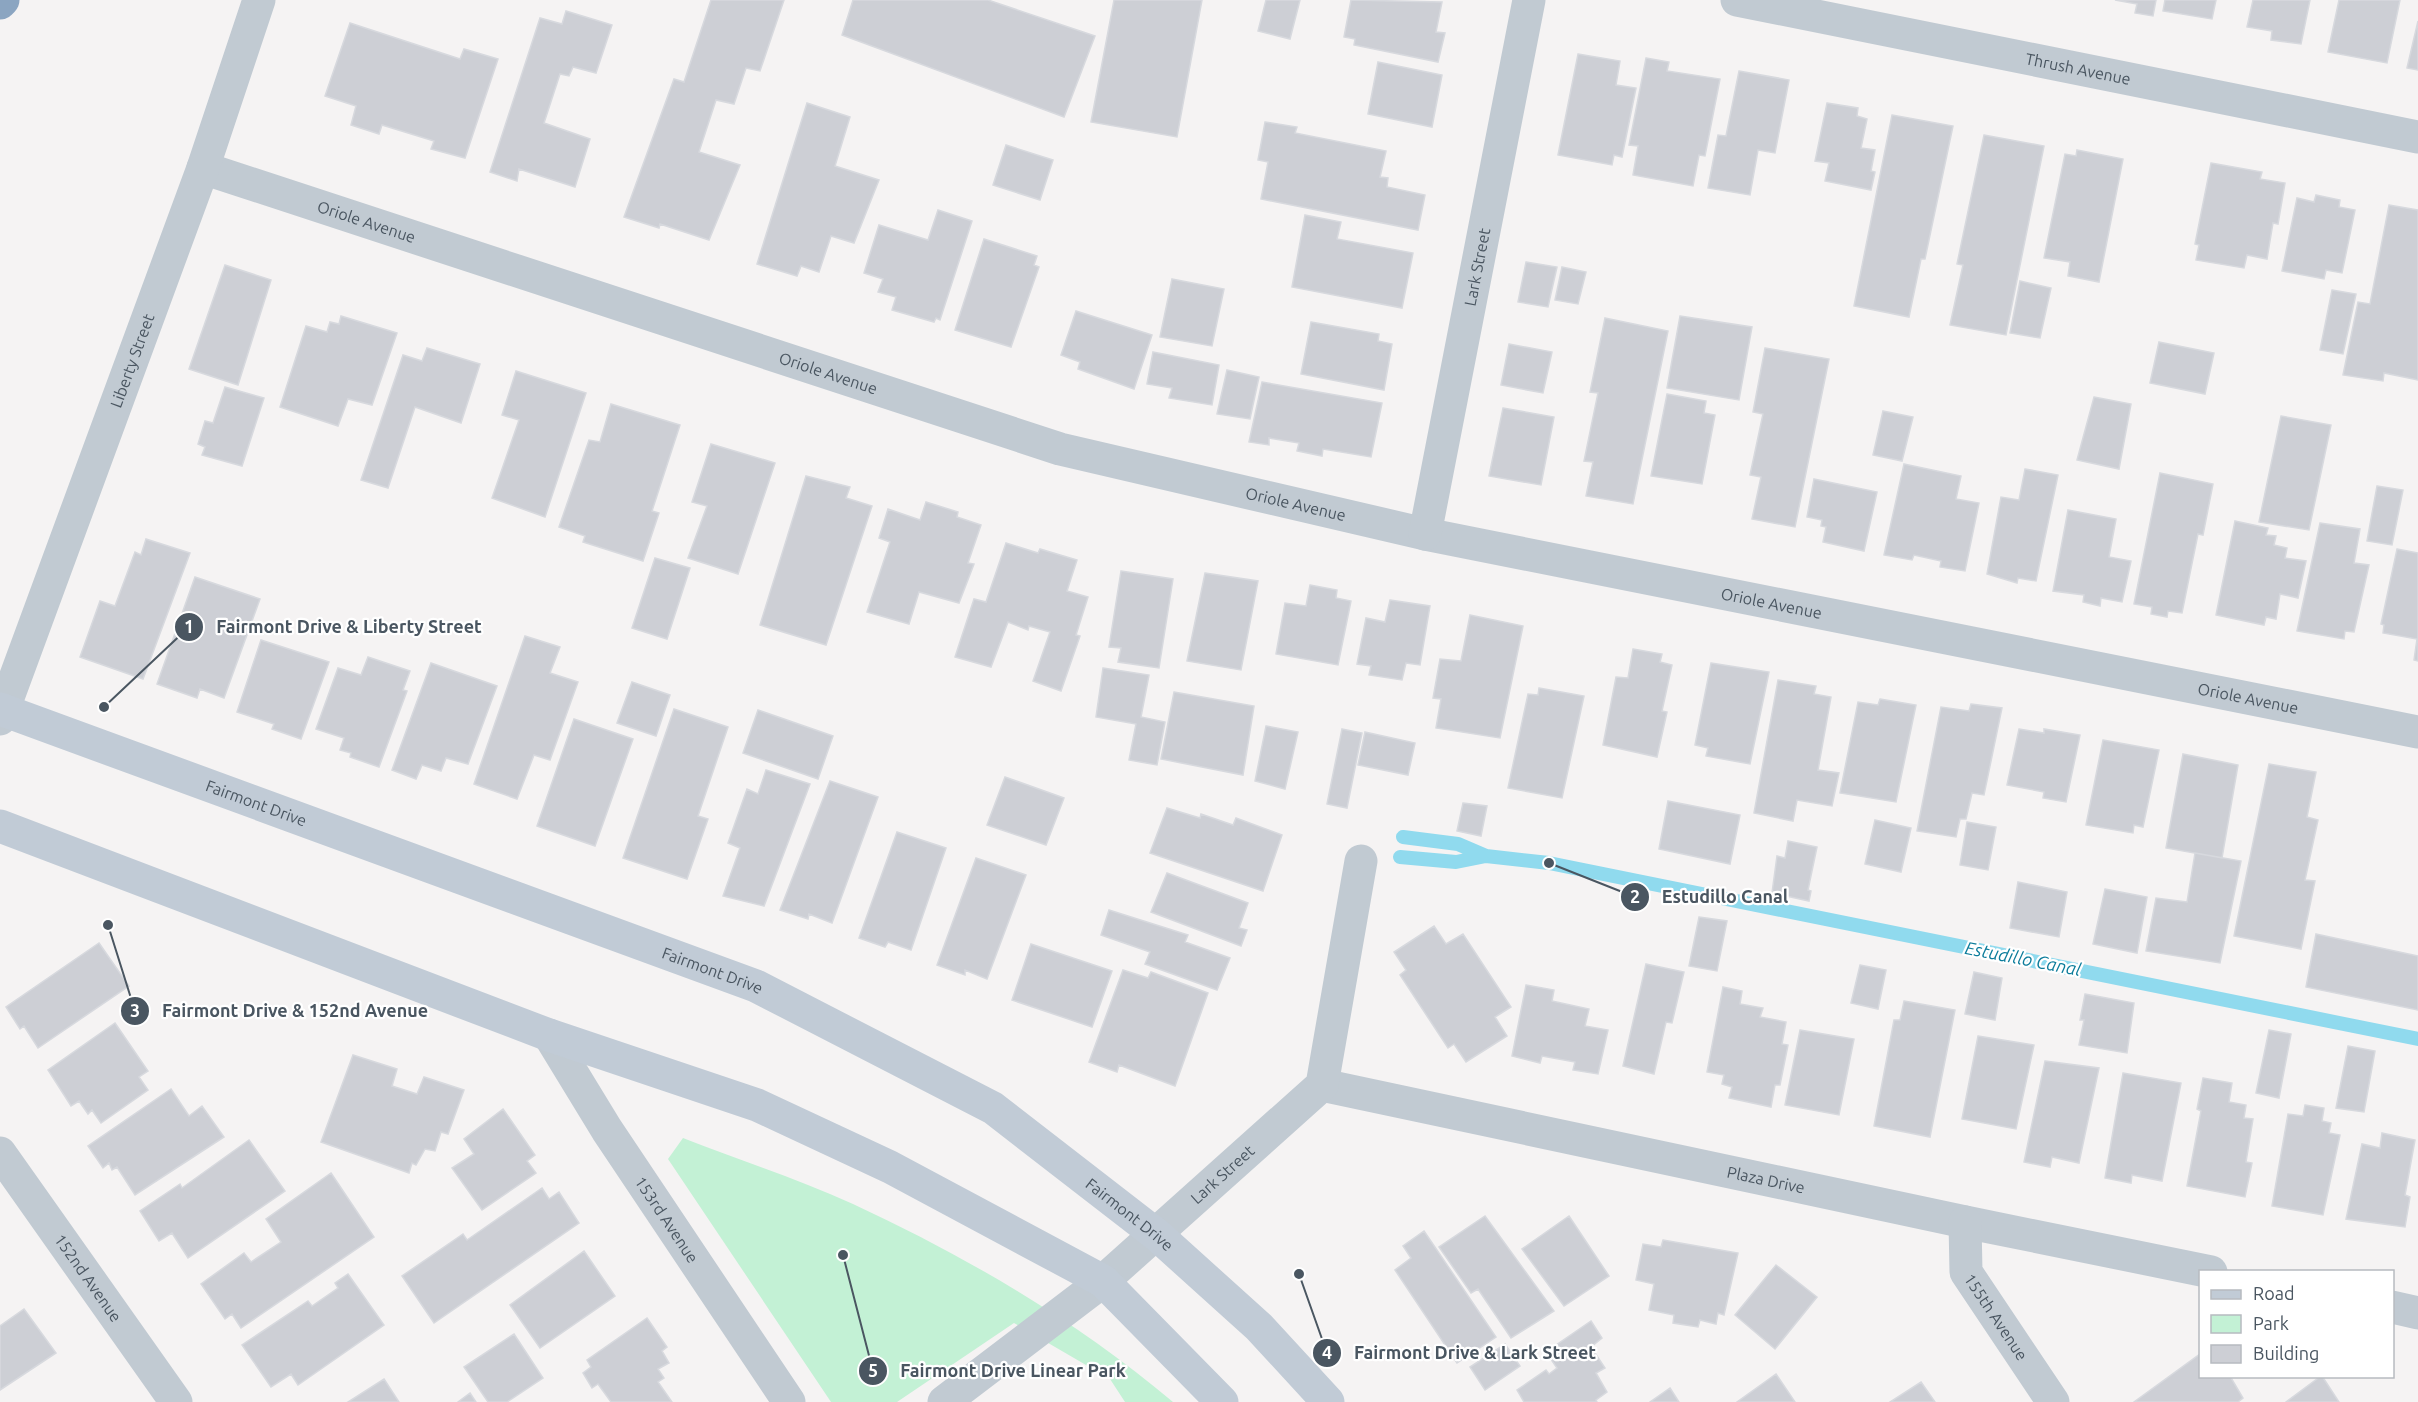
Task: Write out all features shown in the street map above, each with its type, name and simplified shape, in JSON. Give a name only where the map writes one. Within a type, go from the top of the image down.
[{"type":"main road","name":"Fairmont Drive","points":[[1,713],[756,986],[993,1108],[1157,1235],[1259,1327],[1328,1402]]},
{"type":"main road","points":[[0,826],[549,1035],[757,1105],[890,1167],[1103,1281],[1222,1402]]},
{"type":"street","name":"Liberty Street","points":[[1,713],[203,168],[259,0]]},
{"type":"street","name":"Lark Street","points":[[1425,534],[1529,0]]},
{"type":"street","name":"Thrush Avenue","points":[[1737,0],[2418,137]]},
{"type":"street","name":"Oriole Avenue","points":[[203,168],[1060,449],[1425,534],[2418,732]]},
{"type":"street","points":[[1322,1085],[1361,861]]},
{"type":"street","name":"153rd Avenue","points":[[549,1035],[607,1130],[789,1402]]},
{"type":"street","name":"Lark Street","points":[[944,1402],[1103,1281],[1322,1085]]},
{"type":"street","name":"Plaza Drive","points":[[1322,1085],[2201,1270]]},
{"type":"street","name":"152nd Avenue","points":[[0,1153],[176,1402]]},
{"type":"street","name":"155th Avenue","points":[[1965,1222],[1966,1272],[2053,1402]]},
{"type":"street","points":[[2394,1307],[2418,1312]]},
{"type":"green space","points":[[683,1138],[832,1195],[938,1246],[1020,1292],[1060,1318],[1099,1344],[1173,1402],[1125,1402],[1110,1379],[1014,1323],[897,1402],[831,1402],[668,1159]]},
{"type":"building","points":[[711,0],[784,0],[760,71],[746,68],[734,104],[716,100],[699,152],[740,165],[709,240],[660,224],[659,228],[624,217],[674,79],[684,82]]},
{"type":"building","points":[[853,0],[988,0],[1095,36],[1064,117],[842,35]]},
{"type":"building","points":[[1114,0],[1202,0],[1177,137],[1091,122]]},
{"type":"building","points":[[1266,0],[1300,0],[1290,39],[1258,31]]},
{"type":"building","points":[[1351,0],[1442,2],[1436,32],[1445,33],[1438,62],[1354,45],[1355,39],[1344,37]]},
{"type":"building","points":[[2115,0],[2156,0],[2153,16],[2135,13],[2137,4]]},
{"type":"building","points":[[2165,0],[2216,0],[2212,19],[2163,11]]},
{"type":"building","points":[[2253,0],[2310,0],[2301,44],[2271,40],[2272,31],[2247,27]]},
{"type":"building","points":[[2339,0],[2400,0],[2387,63],[2328,52]]},
{"type":"building","points":[[566,11],[612,25],[596,73],[573,67],[569,76],[560,74],[544,123],[590,139],[575,187],[519,169],[517,181],[490,172],[540,18],[562,24]]},
{"type":"building","points":[[2418,21],[2418,70],[2407,68]]},
{"type":"building","points":[[350,23],[460,59],[464,49],[498,59],[465,158],[431,149],[434,141],[382,125],[379,134],[351,125],[356,106],[325,96]]},
{"type":"building","points":[[1578,54],[1620,61],[1616,85],[1636,88],[1622,157],[1614,155],[1612,165],[1558,155]]},
{"type":"building","points":[[1646,58],[1669,62],[1667,71],[1720,79],[1705,156],[1699,155],[1693,186],[1633,175],[1638,146],[1629,145]]},
{"type":"building","points":[[1378,62],[1442,75],[1432,127],[1368,114]]},
{"type":"building","points":[[1739,71],[1789,80],[1775,153],[1758,150],[1750,195],[1708,188],[1718,135],[1726,136]]},
{"type":"building","points":[[807,103],[850,117],[835,166],[879,180],[854,243],[831,236],[819,272],[801,266],[797,276],[757,264]]},
{"type":"building","points":[[1827,103],[1858,108],[1857,116],[1867,119],[1861,148],[1875,150],[1871,171],[1875,172],[1871,190],[1825,181],[1829,163],[1815,161]]},
{"type":"building","points":[[1892,115],[1953,126],[1925,259],[1921,259],[1909,317],[1854,306]]},
{"type":"building","points":[[1265,122],[1297,127],[1295,133],[1386,151],[1380,177],[1388,178],[1387,187],[1425,195],[1418,230],[1261,199],[1268,162],[1258,160]]},
{"type":"building","points":[[1984,135],[2044,146],[2006,335],[1950,325],[1963,265],[1957,264]]},
{"type":"building","points":[[1006,145],[1053,160],[1040,200],[993,185]]},
{"type":"building","points":[[2077,150],[2123,159],[2099,282],[2068,276],[2070,262],[2044,258],[2065,154],[2076,156]]},
{"type":"building","points":[[2211,163],[2262,172],[2260,179],[2285,183],[2278,224],[2273,223],[2267,259],[2247,255],[2244,268],[2196,260],[2199,245],[2195,244]]},
{"type":"building","points":[[2316,195],[2340,200],[2339,207],[2355,210],[2342,273],[2326,270],[2324,279],[2282,271],[2297,198],[2314,202]]},
{"type":"building","points":[[2389,205],[2418,210],[2418,380],[2384,373],[2383,381],[2343,375],[2358,302],[2370,304]]},
{"type":"building","points":[[938,210],[972,221],[940,320],[936,318],[934,322],[892,310],[896,297],[878,292],[883,279],[864,273],[879,225],[928,240]]},
{"type":"building","points":[[1305,215],[1341,222],[1337,239],[1413,253],[1402,308],[1292,287]]},
{"type":"building","points":[[984,239],[1037,256],[1034,265],[1039,267],[1011,347],[955,330]]},
{"type":"building","points":[[1526,262],[1557,267],[1548,307],[1518,302]]},
{"type":"building","points":[[225,265],[271,280],[238,385],[189,369]]},
{"type":"building","points":[[1562,267],[1586,272],[1578,304],[1555,300]]},
{"type":"building","points":[[1172,279],[1224,289],[1212,346],[1160,337]]},
{"type":"building","points":[[2020,281],[2051,288],[2040,338],[2010,333]]},
{"type":"building","points":[[2332,290],[2356,294],[2343,354],[2320,350]]},
{"type":"building","points":[[1076,311],[1152,335],[1134,389],[1078,369],[1080,362],[1061,355]]},
{"type":"building","points":[[341,316],[397,333],[372,405],[348,399],[338,426],[280,407],[306,326],[327,332],[330,322],[339,324]]},
{"type":"building","points":[[1680,316],[1752,327],[1739,400],[1667,388]]},
{"type":"building","points":[[1605,318],[1668,331],[1633,504],[1586,496],[1593,462],[1584,461],[1598,393],[1590,392]]},
{"type":"building","points":[[1311,322],[1379,334],[1378,341],[1392,344],[1384,390],[1301,374]]},
{"type":"building","points":[[2159,342],[2214,353],[2205,394],[2150,383]]},
{"type":"building","points":[[1509,344],[1552,352],[1543,393],[1501,385]]},
{"type":"building","points":[[427,348],[480,364],[461,423],[415,407],[388,488],[361,480],[403,355],[422,361]]},
{"type":"building","points":[[1765,348],[1829,359],[1795,527],[1752,519],[1761,477],[1750,475],[1763,414],[1753,412]]},
{"type":"building","points":[[1153,352],[1219,365],[1212,405],[1169,398],[1172,388],[1147,384]]},
{"type":"building","points":[[1227,370],[1259,377],[1250,419],[1217,414]]},
{"type":"building","points":[[516,371],[586,393],[545,517],[492,498],[519,420],[502,415]]},
{"type":"building","points":[[1262,382],[1382,403],[1371,457],[1323,449],[1322,456],[1297,451],[1299,443],[1269,438],[1269,445],[1249,442]]},
{"type":"building","points":[[225,387],[264,398],[242,466],[202,455],[205,447],[198,444],[205,421],[213,423]]},
{"type":"building","points":[[1667,394],[1706,401],[1704,413],[1715,415],[1702,484],[1651,476]]},
{"type":"building","points":[[2094,397],[2131,404],[2119,469],[2077,460]]},
{"type":"building","points":[[611,404],[680,425],[652,511],[659,513],[643,561],[583,542],[585,536],[559,527],[589,440],[600,442]]},
{"type":"building","points":[[1503,408],[1554,417],[1541,485],[1489,476]]},
{"type":"building","points":[[1883,411],[1913,417],[1902,461],[1873,455]]},
{"type":"building","points":[[2281,416],[2331,425],[2309,530],[2259,522]]},
{"type":"building","points":[[711,444],[775,463],[738,574],[688,558],[707,506],[692,502]]},
{"type":"building","points":[[1904,464],[1961,476],[1956,499],[1979,503],[1965,571],[1940,567],[1941,561],[1914,555],[1912,560],[1884,555]]},
{"type":"building","points":[[2025,469],[2058,475],[2036,581],[2018,578],[2017,583],[1987,574],[2001,497],[2019,500]]},
{"type":"building","points":[[2160,473],[2213,484],[2203,535],[2198,534],[2182,613],[2168,611],[2167,617],[2151,614],[2152,607],[2134,604]]},
{"type":"building","points":[[806,476],[850,487],[846,498],[872,506],[826,645],[760,625]]},
{"type":"building","points":[[1814,479],[1877,492],[1864,551],[1823,542],[1826,527],[1821,526],[1822,520],[1807,517]]},
{"type":"building","points":[[2377,486],[2403,490],[2392,545],[2367,541]]},
{"type":"building","points":[[926,502],[958,512],[957,517],[981,525],[968,563],[974,564],[959,603],[919,592],[909,624],[867,612],[890,542],[879,538],[888,509],[920,520]]},
{"type":"building","points":[[2068,510],[2116,519],[2109,557],[2131,561],[2122,602],[2101,598],[2100,606],[2083,602],[2084,595],[2053,591]]},
{"type":"building","points":[[2235,521],[2268,528],[2266,535],[2276,536],[2274,545],[2287,548],[2285,558],[2306,561],[2298,598],[2280,594],[2276,619],[2266,617],[2264,625],[2216,615]]},
{"type":"building","points":[[2320,523],[2360,529],[2354,563],[2369,565],[2354,632],[2345,631],[2344,639],[2297,631]]},
{"type":"building","points":[[146,539],[190,553],[143,679],[80,657],[100,601],[115,606],[135,552],[141,555]]},
{"type":"building","points":[[1006,543],[1038,553],[1040,549],[1077,560],[1067,591],[1088,597],[1076,635],[1080,636],[1061,691],[1033,681],[1050,632],[1029,626],[1028,630],[1008,622],[991,667],[955,657],[974,599],[986,602]]},
{"type":"building","points":[[2397,549],[2418,553],[2418,661],[2414,660],[2417,639],[2383,633],[2384,625],[2381,624]]},
{"type":"building","points":[[655,558],[690,568],[667,639],[632,628]]},
{"type":"building","points":[[1121,571],[1173,579],[1159,668],[1118,662],[1121,648],[1109,647]]},
{"type":"building","points":[[1205,573],[1258,581],[1241,670],[1187,661]]},
{"type":"building","points":[[195,577],[260,599],[224,698],[200,689],[197,698],[157,684]]},
{"type":"building","points":[[1310,585],[1337,590],[1336,598],[1351,601],[1338,665],[1276,654],[1285,603],[1306,606]]},
{"type":"building","points":[[1390,600],[1430,606],[1420,665],[1406,663],[1402,680],[1369,675],[1371,666],[1357,664],[1366,618],[1385,622]]},
{"type":"building","points":[[1470,615],[1523,626],[1500,738],[1436,728],[1441,699],[1433,698],[1440,659],[1461,661]]},
{"type":"building","points":[[525,636],[560,647],[550,673],[578,682],[550,760],[534,755],[517,799],[474,784]]},
{"type":"building","points":[[261,640],[329,662],[301,739],[272,729],[274,724],[237,712]]},
{"type":"building","points":[[1633,649],[1662,654],[1660,662],[1672,665],[1662,711],[1667,712],[1657,757],[1603,745],[1616,677],[1628,678]]},
{"type":"building","points":[[368,657],[410,671],[403,690],[407,691],[379,767],[350,757],[351,753],[340,750],[344,738],[316,729],[338,668],[361,675]]},
{"type":"building","points":[[431,663],[497,686],[468,764],[446,758],[441,771],[422,765],[416,779],[392,770]]},
{"type":"building","points":[[1711,663],[1769,672],[1750,764],[1706,756],[1708,748],[1695,745]]},
{"type":"building","points":[[1103,668],[1149,675],[1141,717],[1165,722],[1157,765],[1129,760],[1136,724],[1096,717]]},
{"type":"building","points":[[1778,680],[1816,686],[1814,694],[1831,697],[1818,770],[1839,773],[1832,806],[1797,800],[1793,821],[1754,813]]},
{"type":"building","points":[[632,682],[670,695],[656,736],[617,723]]},
{"type":"building","points":[[1539,688],[1584,696],[1562,798],[1508,788],[1528,694],[1538,695]]},
{"type":"building","points":[[1174,692],[1254,706],[1243,775],[1161,759]]},
{"type":"building","points":[[1880,699],[1916,705],[1896,802],[1840,793],[1858,702],[1878,705]]},
{"type":"building","points":[[1971,704],[2002,708],[1984,795],[1972,793],[1966,819],[1960,819],[1956,837],[1917,831],[1941,707],[1969,711]]},
{"type":"building","points":[[674,709],[728,727],[698,816],[708,819],[687,879],[623,858]]},
{"type":"building","points":[[758,710],[833,736],[818,779],[743,753]]},
{"type":"building","points":[[574,719],[633,739],[595,846],[537,826]]},
{"type":"building","points":[[1266,726],[1298,732],[1285,789],[1255,781]]},
{"type":"building","points":[[1342,729],[1362,733],[1347,808],[1327,804]]},
{"type":"building","points":[[2019,729],[2044,733],[2044,729],[2080,735],[2066,802],[2043,798],[2044,792],[2007,785]]},
{"type":"building","points":[[1365,732],[1415,743],[1408,775],[1358,765]]},
{"type":"building","points":[[2103,740],[2159,750],[2143,827],[2134,825],[2133,833],[2086,825]]},
{"type":"building","points":[[2183,754],[2238,765],[2222,858],[2166,848]]},
{"type":"building","points":[[2269,764],[2316,772],[2307,817],[2318,820],[2305,880],[2315,881],[2301,949],[2234,936]]},
{"type":"building","points":[[766,770],[810,784],[764,906],[723,896],[740,848],[728,843],[747,789],[758,794]]},
{"type":"building","points":[[1005,777],[1064,798],[1046,845],[987,825]]},
{"type":"building","points":[[830,781],[878,797],[832,923],[809,914],[808,919],[780,910]]},
{"type":"building","points":[[1668,801],[1740,815],[1730,864],[1659,849]]},
{"type":"building","points":[[1463,803],[1487,806],[1481,836],[1457,831]]},
{"type":"building","points":[[1167,808],[1200,818],[1201,814],[1233,825],[1236,818],[1282,835],[1263,891],[1150,853]]},
{"type":"building","points":[[1875,820],[1911,828],[1901,872],[1865,864]]},
{"type":"building","points":[[1967,822],[1996,827],[1988,870],[1960,865]]},
{"type":"building","points":[[897,832],[946,848],[911,950],[888,942],[885,947],[859,938]]},
{"type":"building","points":[[1788,841],[1817,847],[1808,890],[1811,891],[1809,901],[1772,893],[1777,856],[1785,858]]},
{"type":"building","points":[[2195,853],[2241,861],[2220,963],[2146,951],[2156,898],[2187,902]]},
{"type":"building","points":[[976,858],[1026,875],[987,979],[965,970],[965,975],[937,965]]},
{"type":"building","points":[[1167,873],[1248,903],[1239,928],[1247,930],[1241,946],[1151,912]]},
{"type":"building","points":[[2018,882],[2067,892],[2059,937],[2010,928]]},
{"type":"building","points":[[2105,889],[2147,897],[2137,953],[2093,944]]},
{"type":"building","points":[[1109,910],[1188,935],[1185,942],[1230,958],[1217,990],[1145,964],[1150,952],[1101,935]]},
{"type":"building","points":[[1699,917],[1727,921],[1717,971],[1689,966]]},
{"type":"building","points":[[1434,926],[1446,944],[1463,934],[1511,1007],[1495,1017],[1507,1036],[1466,1062],[1454,1044],[1448,1048],[1400,975],[1406,970],[1394,952]]},
{"type":"building","points":[[2316,934],[2418,956],[2418,1010],[2306,987]]},
{"type":"building","points":[[99,943],[129,986],[38,1048],[24,1026],[20,1029],[6,1007]]},
{"type":"building","points":[[1031,944],[1112,971],[1092,1027],[1012,1000]]},
{"type":"building","points":[[1646,964],[1684,972],[1672,1023],[1666,1022],[1654,1074],[1623,1066]]},
{"type":"building","points":[[1860,965],[1886,970],[1878,1009],[1851,1003]]},
{"type":"building","points":[[1123,970],[1148,978],[1151,972],[1208,993],[1175,1086],[1119,1065],[1117,1072],[1089,1062]]},
{"type":"building","points":[[1974,972],[2002,978],[1995,1020],[1965,1014]]},
{"type":"building","points":[[1526,985],[1554,990],[1552,1001],[1589,1009],[1585,1026],[1608,1030],[1598,1074],[1573,1070],[1575,1062],[1542,1056],[1540,1063],[1512,1056]]},
{"type":"building","points":[[1723,987],[1742,991],[1740,1004],[1763,1008],[1760,1017],[1786,1022],[1782,1044],[1788,1045],[1780,1085],[1775,1085],[1771,1107],[1729,1098],[1732,1087],[1722,1084],[1724,1075],[1707,1072]]},
{"type":"building","points":[[2085,994],[2134,1003],[2127,1053],[2079,1045],[2084,1020],[2080,1020]]},
{"type":"building","points":[[1904,1001],[1955,1010],[1930,1137],[1874,1126],[1894,1020],[1900,1020]]},
{"type":"building","points":[[115,1023],[148,1071],[139,1077],[148,1090],[101,1123],[92,1110],[88,1114],[79,1101],[71,1106],[48,1070]]},
{"type":"building","points":[[1800,1030],[1854,1039],[1839,1115],[1785,1105]]},
{"type":"building","points":[[2269,1030],[2291,1034],[2279,1098],[2256,1093]]},
{"type":"building","points":[[1978,1036],[2034,1045],[2016,1129],[1962,1119]]},
{"type":"building","points":[[2348,1046],[2375,1051],[2364,1112],[2336,1108]]},
{"type":"building","points":[[353,1055],[397,1069],[392,1086],[417,1094],[424,1077],[464,1090],[448,1134],[441,1132],[435,1151],[425,1149],[416,1165],[412,1163],[409,1173],[321,1142]]},
{"type":"building","points":[[2045,1061],[2099,1068],[2079,1163],[2052,1157],[2050,1167],[2024,1162]]},
{"type":"building","points":[[2123,1073],[2181,1083],[2162,1181],[2132,1175],[2131,1183],[2105,1178]]},
{"type":"building","points":[[2203,1078],[2232,1083],[2229,1102],[2246,1105],[2244,1118],[2253,1119],[2246,1162],[2252,1163],[2245,1197],[2187,1186],[2201,1111],[2197,1109]]},
{"type":"building","points":[[171,1089],[189,1116],[202,1106],[224,1137],[135,1195],[117,1167],[112,1170],[109,1163],[103,1168],[88,1146]]},
{"type":"building","points":[[2305,1105],[2324,1108],[2322,1121],[2331,1123],[2329,1133],[2340,1135],[2323,1215],[2272,1206],[2288,1114],[2303,1116]]},
{"type":"building","points":[[503,1109],[535,1155],[527,1161],[536,1173],[482,1210],[452,1168],[474,1154],[464,1139]]},
{"type":"building","points":[[2382,1133],[2415,1140],[2405,1195],[2410,1197],[2405,1227],[2346,1219],[2362,1144],[2380,1148]]},
{"type":"building","points":[[249,1140],[285,1191],[188,1258],[172,1233],[159,1241],[140,1211],[180,1184],[182,1188]]},
{"type":"building","points":[[331,1173],[374,1237],[241,1328],[232,1314],[225,1319],[201,1284],[244,1253],[251,1262],[281,1242],[266,1219]]},
{"type":"building","points":[[542,1188],[549,1199],[559,1192],[579,1223],[434,1323],[402,1276],[463,1234],[467,1240]]},
{"type":"building","points":[[1485,1216],[1554,1311],[1511,1338],[1478,1289],[1471,1293],[1439,1247]]},
{"type":"building","points":[[1569,1216],[1609,1276],[1564,1306],[1522,1249]]},
{"type":"building","points":[[1424,1231],[1496,1337],[1457,1363],[1395,1270],[1411,1258],[1403,1246]]},
{"type":"building","points":[[1663,1240],[1738,1253],[1724,1315],[1718,1313],[1716,1324],[1700,1320],[1698,1327],[1673,1323],[1674,1315],[1649,1310],[1654,1284],[1636,1280],[1643,1244],[1661,1247]]},
{"type":"building","points":[[584,1251],[615,1296],[540,1348],[510,1305]]},
{"type":"building","points":[[1776,1265],[1817,1297],[1775,1349],[1735,1315]]},
{"type":"building","points":[[348,1274],[384,1325],[298,1385],[291,1374],[271,1387],[242,1345],[308,1301],[312,1306],[338,1288],[335,1283]]},
{"type":"building","points":[[24,1309],[56,1353],[0,1390],[0,1326]]},
{"type":"building","points":[[647,1318],[667,1347],[662,1351],[669,1363],[658,1369],[664,1378],[658,1382],[672,1402],[611,1402],[598,1384],[592,1388],[583,1373],[591,1367],[587,1360]]},
{"type":"building","points":[[1591,1321],[1602,1338],[1591,1347],[1605,1368],[1596,1373],[1607,1392],[1596,1400],[1597,1402],[1524,1402],[1517,1390],[1546,1370],[1549,1374],[1557,1368],[1546,1352]]},
{"type":"building","points":[[514,1334],[543,1378],[507,1402],[488,1402],[464,1367]]},
{"type":"building","points":[[1505,1344],[1520,1366],[1485,1390],[1470,1367]]},
{"type":"building","points":[[2199,1355],[2199,1378],[2231,1378],[2243,1398],[2238,1402],[2134,1402]]},
{"type":"building","points":[[1776,1374],[1795,1402],[1737,1402]]},
{"type":"building","points":[[2318,1378],[2323,1378],[2339,1402],[2286,1402]]},
{"type":"building","points":[[384,1379],[399,1402],[348,1402]]},
{"type":"building","points":[[1921,1382],[1935,1402],[1890,1402]]},
{"type":"building","points":[[1670,1388],[1679,1402],[1650,1402]]},
{"type":"building","points":[[470,1393],[476,1402],[458,1402]]},
{"type":"waterway","name":"Estudillo Canal","points":[[1403,837],[1458,844],[1486,856],[1549,863],[2418,1039]]},
{"type":"waterway","name":"Estudillo Canal","points":[[1400,857],[1456,862],[1486,856]]},
{"type":"place","name":"Fairmont Drive & Liberty Street","points":[[104,707]]},
{"type":"place","name":"Estudillo Canal","points":[[1549,863]]},
{"type":"place","name":"Fairmont Drive & 152nd Avenue","points":[[108,925]]},
{"type":"place","name":"Fairmont Drive Linear Park","points":[[843,1255]]},
{"type":"place","name":"Fairmont Drive & Lark Street","points":[[1299,1274]]}]
